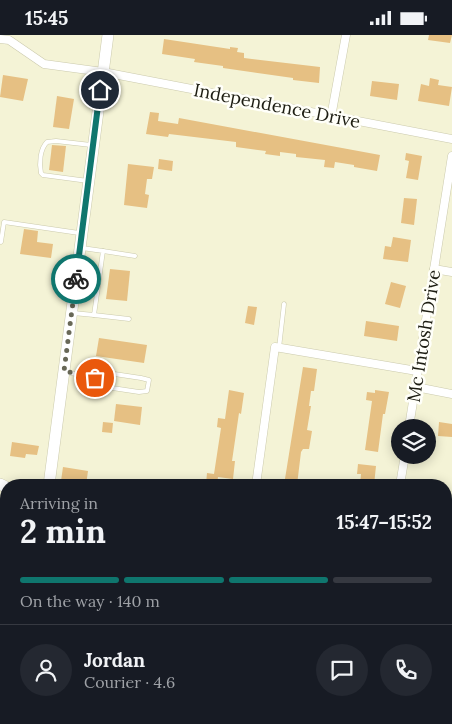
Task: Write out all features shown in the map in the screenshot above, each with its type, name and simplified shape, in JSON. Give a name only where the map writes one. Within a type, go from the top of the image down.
[{"type":"street","points":[[50,479],[108,35]]},
{"type":"street","points":[[331,117],[346,35]]},
{"type":"street","name":"Independence Drive","points":[[0,39],[8,40],[44,63],[103,72],[452,139]]},
{"type":"street","name":"Mc Intosh Drive","points":[[410,419],[452,156]]},
{"type":"street","points":[[434,269],[452,272]]},
{"type":"street","points":[[257,479],[277,348],[417,371]]},
{"type":"street","points":[[416,387],[452,394]]},
{"type":"street","points":[[401,479],[404,464]]},
{"type":"lane","points":[[89,181],[43,175],[40,165],[44,144],[47,142],[56,141],[93,145]]},
{"type":"lane","points":[[1,242],[4,222],[82,233]]},
{"type":"lane","points":[[80,247],[135,256]]},
{"type":"lane","points":[[94,315],[103,251]]},
{"type":"lane","points":[[277,348],[284,304]]},
{"type":"lane","points":[[71,313],[129,319]]},
{"type":"lane","points":[[64,371],[95,378]]},
{"type":"lane","points":[[101,372],[141,377],[149,380],[147,391],[139,392],[98,386],[95,378],[101,372]]},
{"type":"building","points":[[429,35],[452,35],[450,43],[428,40]]},
{"type":"building","points":[[164,39],[230,49],[230,47],[238,48],[237,52],[244,53],[244,58],[320,67],[319,83],[223,68],[223,66],[194,62],[195,59],[162,54]]},
{"type":"building","points":[[3,75],[28,79],[23,101],[0,97]]},
{"type":"building","points":[[430,78],[439,80],[438,85],[452,87],[449,106],[418,101],[421,84],[429,86]]},
{"type":"building","points":[[372,81],[399,84],[397,100],[370,96]]},
{"type":"building","points":[[57,96],[74,99],[69,129],[53,127]]},
{"type":"building","points":[[150,112],[159,113],[158,121],[178,124],[179,118],[380,155],[377,171],[335,162],[334,168],[324,167],[325,160],[296,157],[296,154],[280,152],[280,156],[265,154],[266,151],[236,147],[236,142],[169,134],[168,137],[146,134]]},
{"type":"building","points":[[52,145],[66,146],[63,172],[49,170]]},
{"type":"building","points":[[406,153],[422,156],[418,180],[406,178],[409,161],[405,160]]},
{"type":"building","points":[[159,159],[173,161],[172,171],[158,169]]},
{"type":"building","points":[[128,164],[154,167],[152,179],[147,179],[145,194],[149,195],[147,208],[124,205]]},
{"type":"building","points":[[404,198],[417,199],[414,225],[401,223]]},
{"type":"building","points":[[24,229],[38,231],[37,242],[53,244],[51,258],[20,254]]},
{"type":"building","points":[[393,237],[411,240],[408,262],[383,259],[385,246],[391,247]]},
{"type":"building","points":[[110,269],[130,271],[127,301],[106,299]]},
{"type":"building","points":[[391,282],[406,286],[400,308],[385,304]]},
{"type":"building","points":[[248,306],[257,307],[254,325],[245,323]]},
{"type":"building","points":[[366,321],[399,326],[397,341],[364,336]]},
{"type":"building","points":[[99,338],[147,345],[144,363],[96,356]]},
{"type":"building","points":[[303,367],[317,369],[314,391],[311,391],[309,406],[311,406],[307,430],[312,431],[309,449],[303,449],[301,452],[298,479],[285,479]]},
{"type":"building","points":[[229,390],[244,393],[232,461],[235,461],[233,479],[218,477],[218,479],[206,479],[207,473],[214,474],[221,428],[217,427],[218,418],[225,419]]},
{"type":"building","points":[[375,390],[389,392],[385,414],[383,414],[378,452],[365,450],[372,401],[366,400],[367,392],[375,393]]},
{"type":"building","points":[[116,404],[142,407],[140,425],[114,421]]},
{"type":"building","points":[[103,422],[113,423],[112,433],[102,432]]},
{"type":"building","points":[[439,422],[452,424],[452,437],[438,436]]},
{"type":"building","points":[[12,442],[39,446],[37,455],[26,454],[25,458],[10,456]]},
{"type":"building","points":[[358,464],[376,466],[375,479],[361,479],[361,474],[357,474]]},
{"type":"building","points":[[63,467],[88,471],[87,479],[61,479]]},
{"type":"way so far","points":[[76,279],[64,371],[95,378]]},
{"type":"route","points":[[76,279],[100,90]]}]
